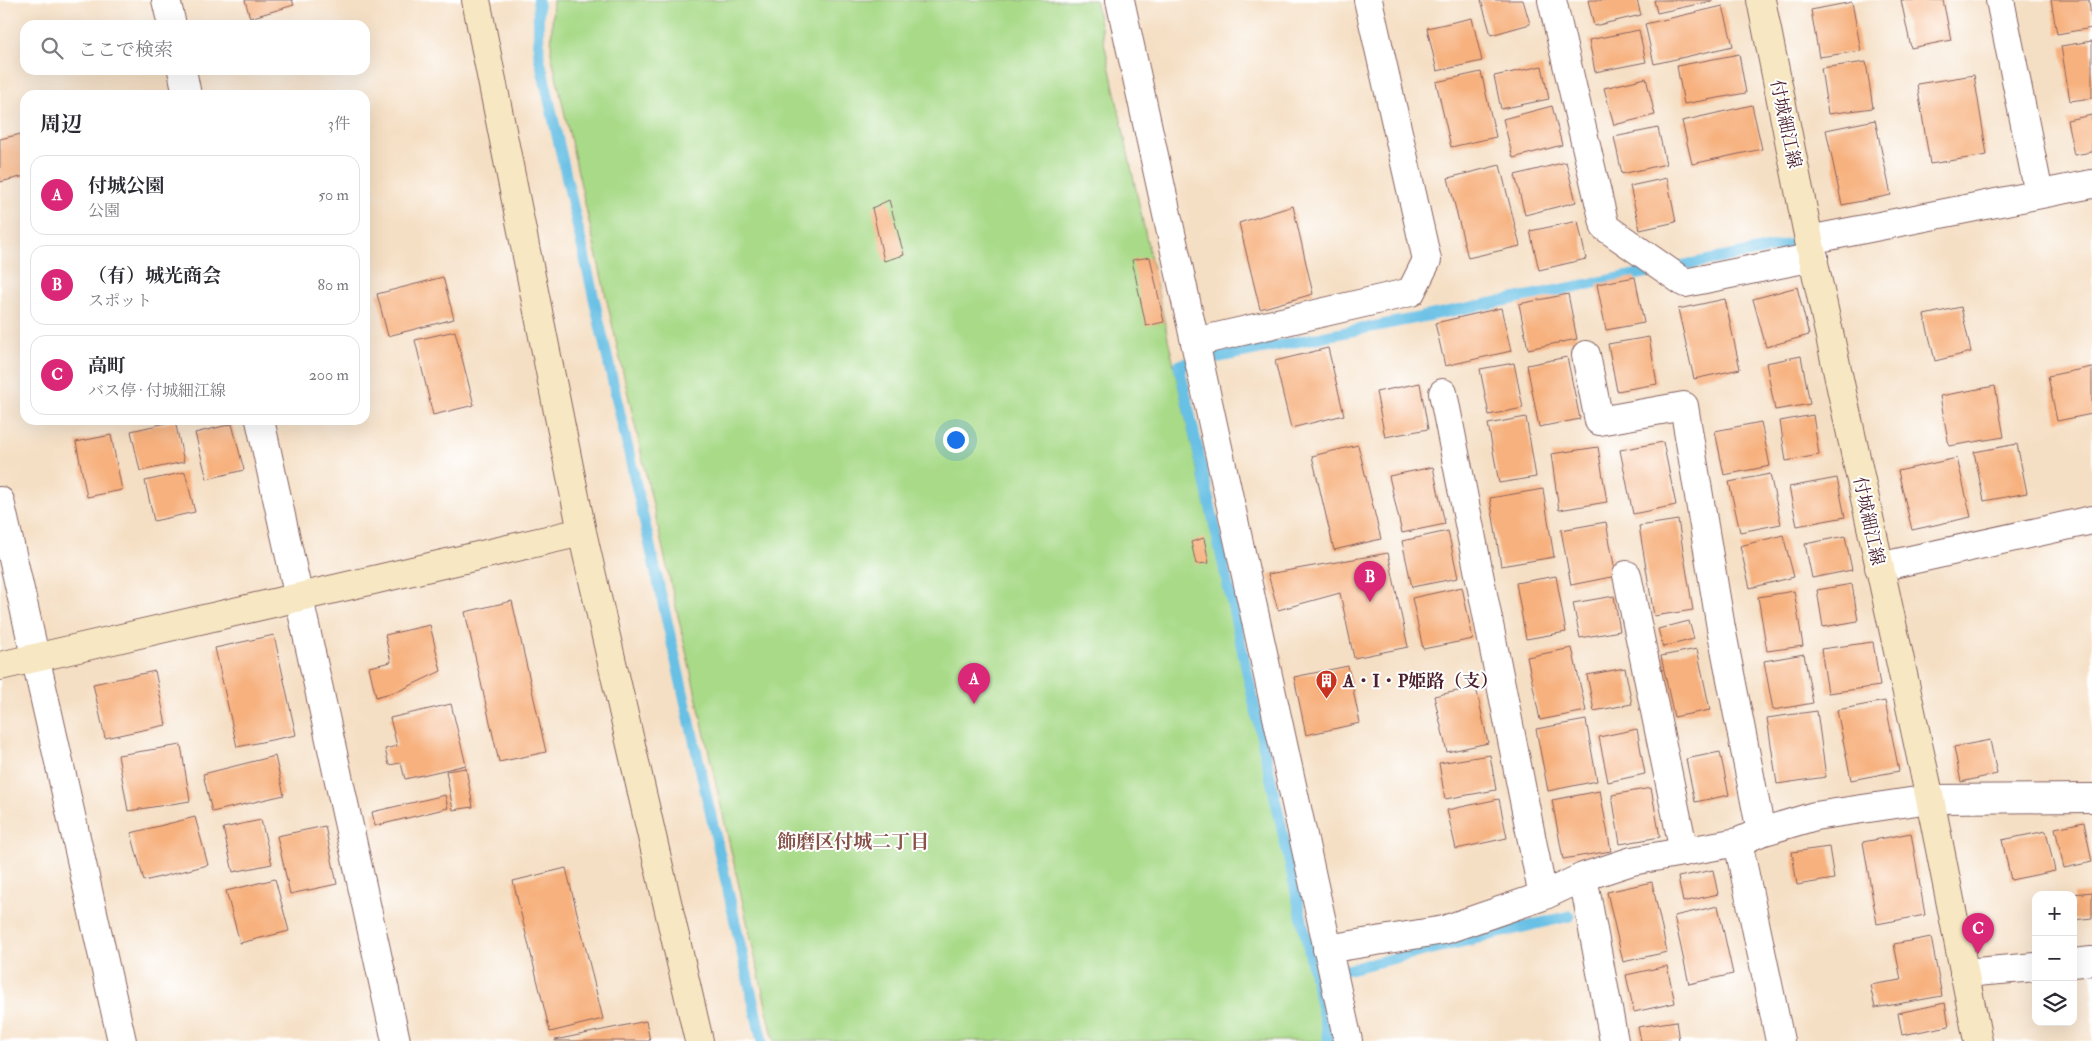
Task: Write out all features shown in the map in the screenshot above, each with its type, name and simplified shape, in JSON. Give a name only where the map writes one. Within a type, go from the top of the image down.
[{"type":"street","points":[[166,0],[171,20]]},
{"type":"street","points":[[476,0],[582,532],[699,1041]]},
{"type":"street","points":[[1120,0],[1348,1041]]},
{"type":"street","points":[[1195,342],[1411,292],[1427,260],[1368,0]]},
{"type":"street","points":[[1552,0],[1605,227],[1685,283],[1811,248],[2039,194],[2092,184]]},
{"type":"street","name":"付城細江線","points":[[1761,0],[1811,248],[1930,800],[1978,1041]]},
{"type":"street","points":[[2000,0],[2039,194]]},
{"type":"street","points":[[183,75],[186,90]]},
{"type":"street","points":[[1586,355],[1599,421],[1684,406],[1721,628],[1780,1041]]},
{"type":"street","points":[[1443,394],[1543,896]]},
{"type":"street","points":[[261,425],[396,1041]]},
{"type":"street","points":[[0,501],[122,1041]]},
{"type":"street","points":[[1879,567],[2092,520]]},
{"type":"street","points":[[0,666],[582,532]]},
{"type":"street","points":[[1627,575],[1684,852]]},
{"type":"street","points":[[1327,949],[1444,930],[1543,896],[1583,876],[1632,861],[1684,852],[1750,837],[1815,816],[1930,800],[2091,804]]},
{"type":"street","points":[[1583,876],[1614,1041]]},
{"type":"street","points":[[2077,963],[2092,961]]},
{"type":"street","points":[[1964,973],[2032,966]]},
{"type":"green space","points":[[553,0],[1095,0],[1174,366],[1325,1041],[774,1041],[551,53]]},
{"type":"building","points":[[245,0],[292,0],[294,5],[250,18]]},
{"type":"building","points":[[1481,0],[1523,0],[1530,24],[1491,35]]},
{"type":"building","points":[[1588,0],[1637,0],[1641,15],[1594,26]]},
{"type":"building","points":[[1654,0],[1712,0],[1712,1],[1657,13]]},
{"type":"building","points":[[1901,0],[1943,0],[1951,40],[1911,48]]},
{"type":"building","points":[[2051,0],[2089,0],[2092,28],[2057,34]]},
{"type":"building","points":[[1852,2],[1861,51],[1819,57],[1811,10]]},
{"type":"building","points":[[1723,6],[1733,46],[1654,64],[1645,24]]},
{"type":"building","points":[[1472,18],[1482,61],[1437,71],[1427,28]]},
{"type":"building","points":[[1639,30],[1646,62],[1595,72],[1589,40]]},
{"type":"building","points":[[2092,41],[2092,98],[2070,101],[2061,46]]},
{"type":"building","points":[[1739,54],[1746,93],[1684,104],[1677,66]]},
{"type":"building","points":[[1866,62],[1873,108],[1828,114],[1821,68]]},
{"type":"building","points":[[1542,66],[1549,99],[1501,109],[1494,76]]},
{"type":"building","points":[[1481,72],[1496,137],[1451,147],[1436,82]]},
{"type":"building","points":[[1974,75],[1987,155],[1930,164],[1917,84]]},
{"type":"building","points":[[1646,78],[1655,115],[1614,125],[1604,88]]},
{"type":"building","points":[[1752,105],[1762,149],[1692,164],[1682,121]]},
{"type":"building","points":[[1552,106],[1562,145],[1513,158],[1503,119]]},
{"type":"building","points":[[2092,115],[2092,152],[2074,155],[2067,120]]},
{"type":"building","points":[[1875,120],[1891,195],[1842,205],[1826,130]]},
{"type":"building","points":[[1658,128],[1666,164],[1622,174],[1614,137]]},
{"type":"building","points":[[20,134],[20,177],[0,182],[0,139]]},
{"type":"building","points":[[1566,162],[1576,202],[1525,215],[1515,175]]},
{"type":"building","points":[[1500,165],[1520,246],[1468,258],[1448,178]]},
{"type":"building","points":[[1667,178],[1676,222],[1640,230],[1630,186]]},
{"type":"building","points":[[889,200],[904,255],[884,261],[872,208]]},
{"type":"building","points":[[1293,206],[1313,294],[1260,309],[1239,223]]},
{"type":"building","points":[[1578,221],[1586,259],[1539,270],[1530,231]]},
{"type":"building","points":[[1150,257],[1164,322],[1146,326],[1132,260]]},
{"type":"building","points":[[443,277],[454,319],[388,336],[377,294]]},
{"type":"building","points":[[1635,277],[1644,323],[1606,330],[1597,284]]},
{"type":"building","points":[[1797,287],[1809,335],[1766,347],[1753,299]]},
{"type":"building","points":[[1568,294],[1577,339],[1528,349],[1519,304]]},
{"type":"building","points":[[1725,299],[1740,369],[1694,379],[1678,309]]},
{"type":"building","points":[[1961,307],[1971,352],[1935,361],[1924,315]]},
{"type":"building","points":[[1501,308],[1511,351],[1445,366],[1435,323]]},
{"type":"building","points":[[455,331],[474,405],[433,415],[415,340]]},
{"type":"building","points":[[1649,337],[1657,384],[1617,391],[1608,344]]},
{"type":"building","points":[[1328,348],[1344,415],[1291,428],[1275,361]]},
{"type":"building","points":[[1801,356],[1810,404],[1775,410],[1766,363]]},
{"type":"building","points":[[1567,357],[1580,419],[1539,427],[1527,365]]},
{"type":"building","points":[[1514,363],[1523,408],[1489,415],[1480,369]]},
{"type":"building","points":[[2092,367],[2092,414],[2057,421],[2048,376]]},
{"type":"building","points":[[1420,383],[1428,429],[1385,437],[1376,392]]},
{"type":"building","points":[[1995,386],[2004,437],[1949,446],[1940,396]]},
{"type":"building","points":[[1813,415],[1819,455],[1786,461],[1780,421]]},
{"type":"building","points":[[1526,417],[1536,477],[1499,483],[1488,424]]},
{"type":"building","points":[[1761,422],[1770,466],[1724,475],[1715,431]]},
{"type":"building","points":[[157,425],[176,425],[184,462],[140,471],[131,431]]},
{"type":"building","points":[[232,425],[244,470],[207,479],[195,433]]},
{"type":"building","points":[[111,435],[122,490],[87,497],[76,442]]},
{"type":"building","points":[[1663,442],[1676,505],[1633,514],[1620,450]]},
{"type":"building","points":[[2017,444],[2027,493],[1984,501],[1974,452]]},
{"type":"building","points":[[1358,445],[1381,539],[1334,550],[1312,456]]},
{"type":"building","points":[[1598,447],[1607,502],[1559,510],[1551,454]]},
{"type":"building","points":[[1957,458],[1971,517],[1912,530],[1898,471]]},
{"type":"building","points":[[1433,467],[1445,524],[1402,533],[1389,476]]},
{"type":"building","points":[[185,472],[195,512],[154,521],[145,481]]},
{"type":"building","points":[[1770,474],[1781,524],[1740,532],[1729,482]]},
{"type":"building","points":[[1837,478],[1845,517],[1797,526],[1789,487]]},
{"type":"building","points":[[1543,489],[1554,557],[1501,566],[1490,498]]},
{"type":"building","points":[[1678,520],[1693,610],[1654,616],[1639,526]]},
{"type":"building","points":[[1606,522],[1616,576],[1571,585],[1561,530]]},
{"type":"building","points":[[1448,531],[1458,578],[1412,587],[1402,541]]},
{"type":"building","points":[[1783,535],[1794,577],[1750,588],[1740,546]]},
{"type":"building","points":[[1845,536],[1852,570],[1812,578],[1805,544]]},
{"type":"building","points":[[1204,538],[1209,563],[1196,564],[1191,542]]},
{"type":"building","points":[[1388,553],[1408,647],[1354,658],[1340,593],[1278,610],[1268,574]]},
{"type":"building","points":[[1556,576],[1566,632],[1526,639],[1516,583]]},
{"type":"building","points":[[1852,584],[1858,621],[1823,627],[1817,590]]},
{"type":"building","points":[[1462,587],[1473,639],[1423,649],[1412,598]]},
{"type":"building","points":[[1794,591],[1803,646],[1767,651],[1758,597]]},
{"type":"building","points":[[1614,596],[1620,631],[1580,638],[1573,603]]},
{"type":"building","points":[[512,601],[546,752],[499,762],[465,612]]},
{"type":"building","points":[[1689,621],[1694,639],[1663,647],[1658,629]]},
{"type":"building","points":[[430,625],[441,671],[401,690],[376,697],[369,667],[391,662],[385,635]]},
{"type":"building","points":[[274,635],[296,735],[237,747],[215,648]]},
{"type":"building","points":[[1873,642],[1880,686],[1828,693],[1821,649]]},
{"type":"building","points":[[1572,648],[1586,711],[1540,720],[1527,657]]},
{"type":"building","points":[[1697,649],[1710,710],[1674,717],[1661,656]]},
{"type":"building","points":[[1804,654],[1813,703],[1773,710],[1764,661]]},
{"type":"building","name":"A・I・P姫路（支）","points":[[1348,666],[1360,723],[1306,735],[1294,677]]},
{"type":"building","points":[[1625,668],[1632,704],[1594,711],[1587,675]]},
{"type":"building","points":[[155,671],[166,725],[105,738],[93,684]]},
{"type":"building","points":[[1476,687],[1488,743],[1447,752],[1434,696]]},
{"type":"building","points":[[1885,701],[1899,771],[1851,780],[1837,710]]},
{"type":"building","points":[[451,704],[466,765],[405,779],[401,763],[389,765],[385,749],[397,746],[390,718]]},
{"type":"building","points":[[1817,711],[1826,777],[1777,784],[1767,718]]},
{"type":"building","points":[[1586,720],[1597,781],[1548,791],[1536,729]]},
{"type":"building","points":[[1637,729],[1645,774],[1608,782],[1599,737]]},
{"type":"building","points":[[1990,740],[1997,774],[1961,782],[1954,747]]},
{"type":"building","points":[[181,745],[190,801],[128,811],[118,755]]},
{"type":"building","points":[[1720,752],[1729,795],[1695,802],[1686,759]]},
{"type":"building","points":[[1490,755],[1496,790],[1445,799],[1439,763]]},
{"type":"building","points":[[275,756],[284,795],[212,812],[203,774]]},
{"type":"building","points":[[466,768],[473,807],[453,810],[446,771]]},
{"type":"building","points":[[1651,788],[1660,837],[1620,844],[1612,795]]},
{"type":"building","points":[[1600,791],[1611,851],[1563,859],[1552,800]]},
{"type":"building","points":[[445,795],[448,808],[375,826],[372,812]]},
{"type":"building","points":[[1499,799],[1507,838],[1456,849],[1447,810]]},
{"type":"building","points":[[195,817],[208,865],[144,881],[131,833]]},
{"type":"building","points":[[261,820],[272,864],[233,872],[223,828]]},
{"type":"building","points":[[2084,822],[2092,862],[2064,868],[2055,828]]},
{"type":"building","points":[[325,826],[337,884],[290,894],[277,836]]},
{"type":"building","points":[[2046,831],[2055,871],[2011,880],[2002,840]]},
{"type":"building","points":[[1911,833],[1925,915],[1877,924],[1863,842]]},
{"type":"building","points":[[1829,847],[1834,879],[1797,885],[1792,852]]},
{"type":"building","points":[[566,868],[603,1019],[550,1032],[513,881]]},
{"type":"building","points":[[1713,870],[1718,894],[1683,902],[1678,877]]},
{"type":"building","points":[[275,879],[289,931],[240,943],[226,891]]},
{"type":"building","points":[[1652,882],[1667,952],[1623,962],[1607,892]]},
{"type":"building","points":[[2092,892],[2092,918],[2077,920],[2077,894]]},
{"type":"building","points":[[1718,906],[1733,974],[1689,984],[1674,916]]},
{"type":"building","points":[[1931,937],[1942,996],[1875,1008],[1870,985],[1901,980],[1894,944]]},
{"type":"building","points":[[1667,966],[1675,1003],[1634,1012],[1626,975]]},
{"type":"building","points":[[1945,1003],[1949,1026],[1902,1035],[1898,1013]]},
{"type":"building","points":[[646,1021],[650,1041],[555,1041],[555,1040]]},
{"type":"building","points":[[1676,1021],[1679,1041],[1641,1041],[1638,1027]]},
{"type":"waterway","points":[[538,0],[539,56],[762,1041]]},
{"type":"waterway","points":[[1329,1041],[1179,365],[1791,244]]},
{"type":"waterway","points":[[1333,973],[1570,916]]},
{"type":"place","name":"（有）城光商会","points":[[1370,602]]},
{"type":"place","name":"A・I・P姫路（支）","points":[[1327,700]]},
{"type":"place","name":"付城公園","points":[[974,704]]},
{"type":"place","name":"高町","points":[[1978,954]]},
{"type":"district","name":"飾磨区付城二丁目","points":[[853,841]]}]
